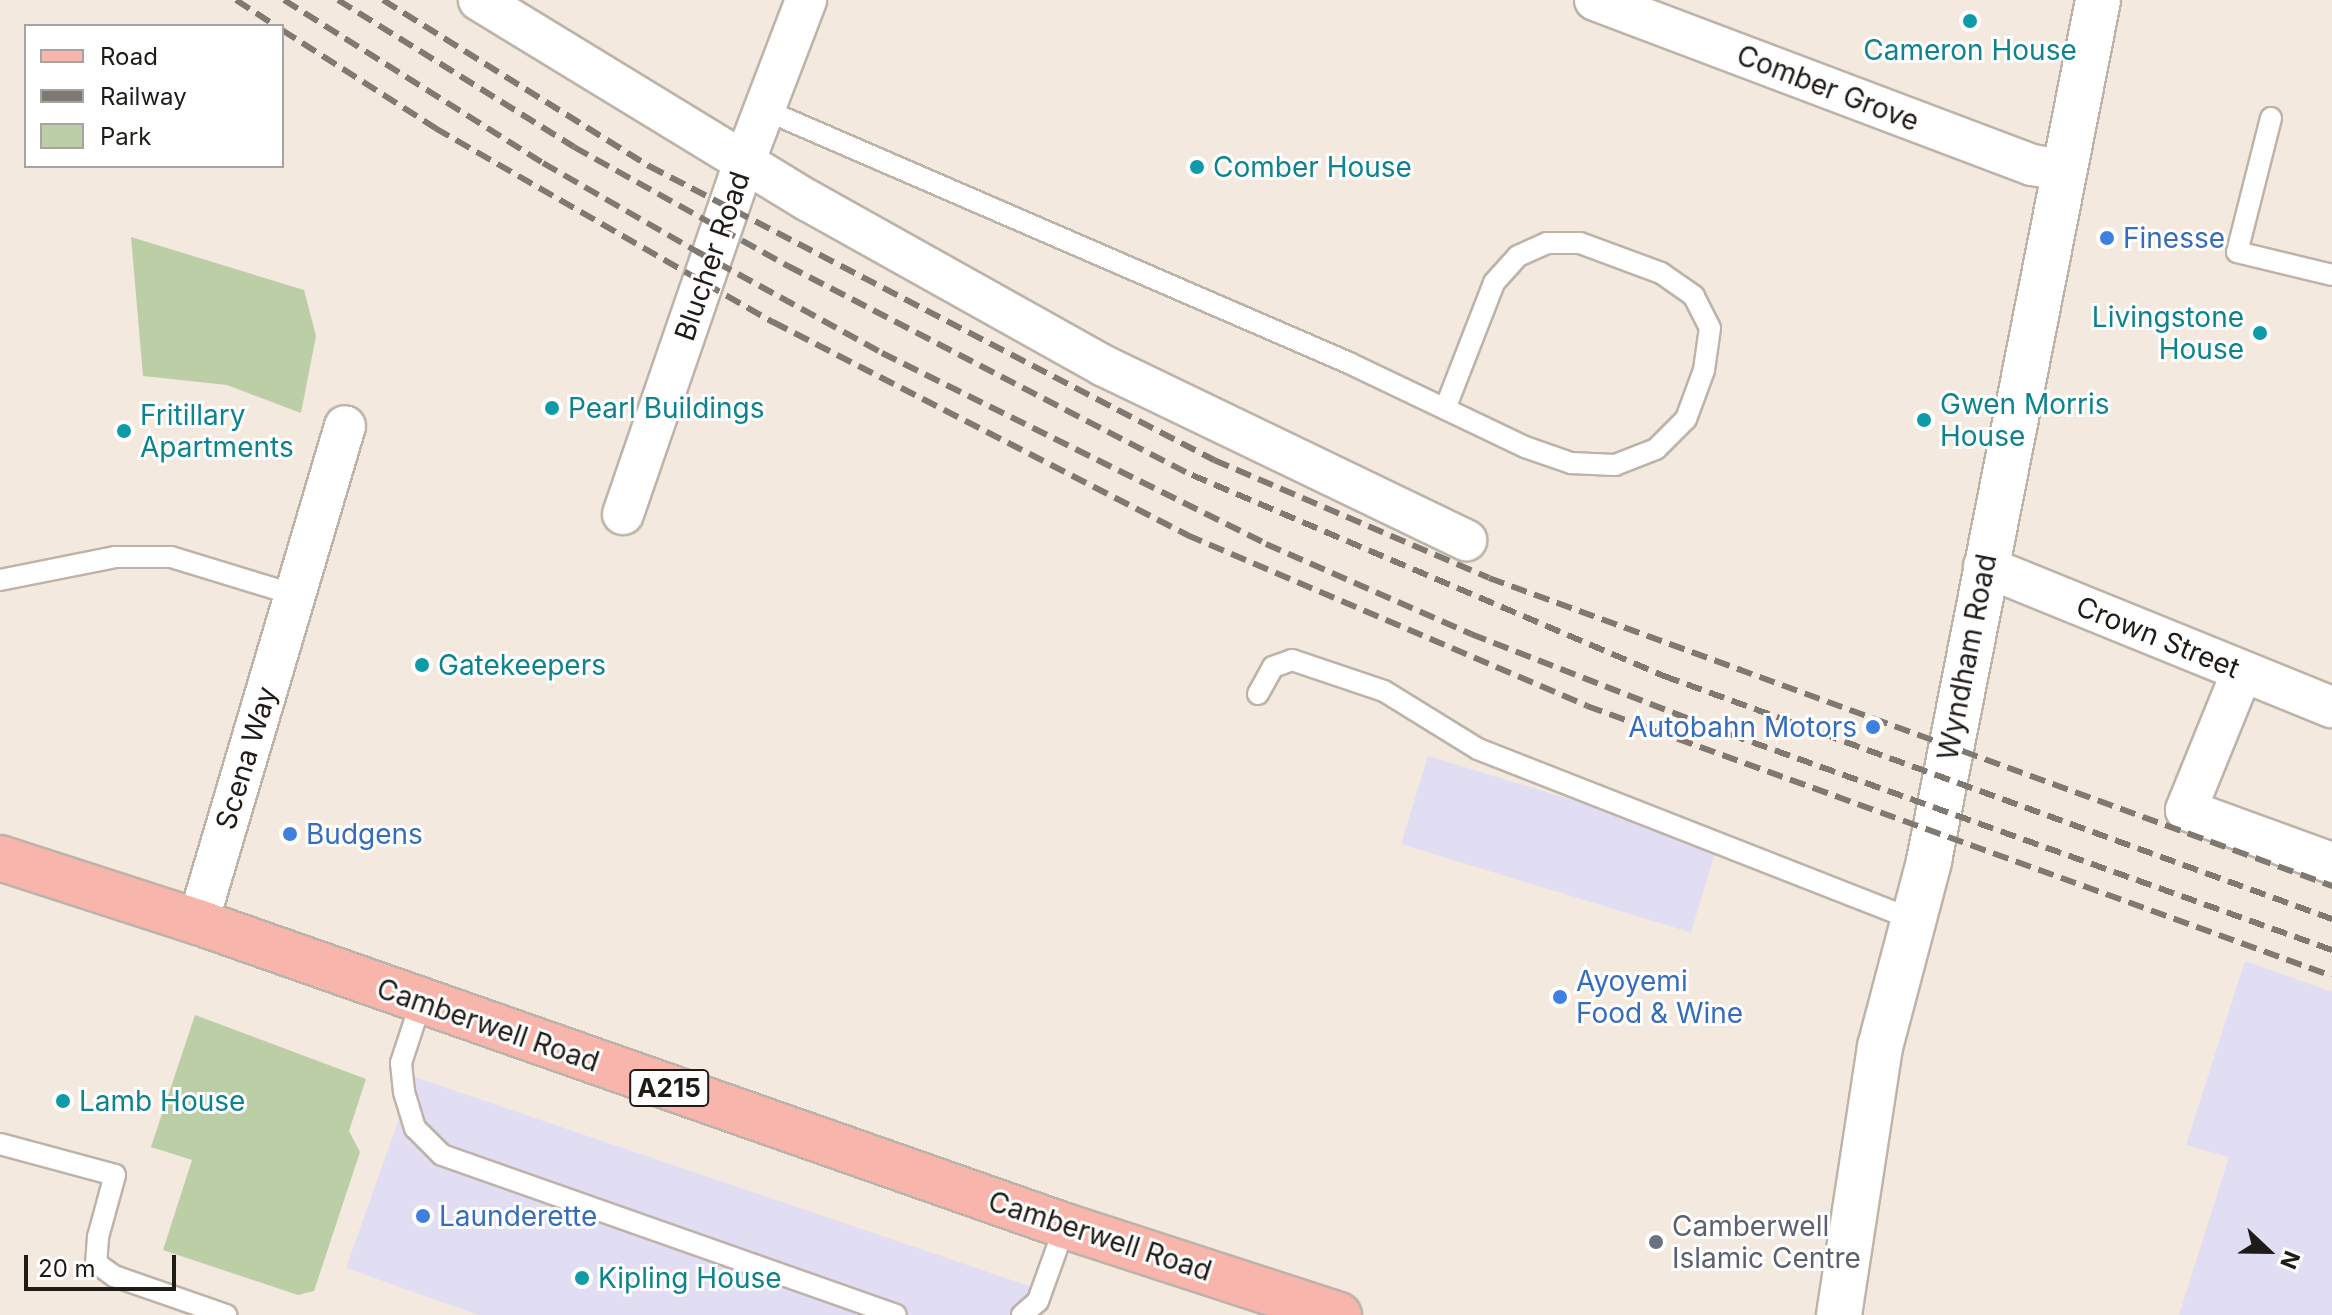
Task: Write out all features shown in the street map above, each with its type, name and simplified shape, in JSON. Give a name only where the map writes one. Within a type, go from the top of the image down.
[{"type":"main road","name":"Camberwell Road","points":[[0,858],[198,922],[1065,1226],[1339,1315]]},
{"type":"street","points":[[479,0],[807,200],[1104,366],[1466,540]]},
{"type":"street","name":"Blucher Road","points":[[623,514],[763,109],[806,0]]},
{"type":"street","name":"Comber Grove","points":[[1595,0],[2032,165],[2062,170]]},
{"type":"street","name":"Wyndham Road","points":[[1839,1315],[1880,1047],[1910,918],[1929,861],[1984,566],[2098,0]]},
{"type":"street","name":"Scena Way","points":[[198,922],[345,426]]},
{"type":"street","name":"Crown Street","points":[[1984,566],[2332,707]]},
{"type":"street","points":[[2242,672],[2186,810],[2332,863]]},
{"type":"lane","points":[[763,109],[1445,409],[1571,463],[1615,465],[1656,449],[1686,419],[1704,370],[1710,328],[1694,296],[1661,273],[1580,243],[1547,243],[1518,256],[1494,283],[1445,409]]},
{"type":"lane","points":[[2271,118],[2237,252],[2332,275]]},
{"type":"lane","points":[[0,580],[115,557],[171,557],[295,595]]},
{"type":"lane","points":[[1258,694],[1282,660],[1358,682],[1400,700],[1478,749],[1910,918]]},
{"type":"lane","points":[[421,1002],[401,1063],[404,1092],[415,1128],[442,1155],[896,1315]]},
{"type":"lane","points":[[0,1144],[115,1175],[98,1237],[96,1263],[114,1276],[176,1307],[226,1315]]},
{"type":"lane","points":[[1022,1315],[1038,1301],[1065,1226]]},
{"type":"shaded area","points":[[1428,756],[1718,845],[1691,933],[1401,844]]},
{"type":"shaded area","points":[[2245,961],[2332,992],[2332,1315],[2179,1315],[2229,1157],[2186,1145]]},
{"type":"shaded area","points":[[414,1077],[1041,1290],[1014,1315],[479,1315],[346,1268]]},
{"type":"green space","points":[[131,237],[304,290],[316,336],[301,413],[227,385],[143,376]]},
{"type":"green space","points":[[195,1015],[366,1079],[349,1131],[360,1152],[314,1291],[298,1295],[163,1250],[192,1160],[151,1147]]},
{"type":"railway","points":[[236,0],[273,24]]},
{"type":"railway","points":[[284,0],[543,163],[696,251],[882,353],[1266,544],[1471,634],[1707,726],[2332,950]]},
{"type":"railway","points":[[338,0],[574,147],[788,266],[1192,475],[1664,676],[2332,919]]},
{"type":"railway","points":[[383,0],[649,166],[1214,460],[1489,578],[2332,886]]},
{"type":"railway","points":[[284,31],[435,128],[773,322],[1187,535],[1587,706],[2332,976]]},
{"type":"place","name":"Cameron House","points":[[1970,21]]},
{"type":"place","name":"Comber House","points":[[1197,167]]},
{"type":"place","name":"Finesse","points":[[2107,238]]},
{"type":"place","name":"Livingstone House","points":[[2260,333]]},
{"type":"place","name":"Pearl Buildings","points":[[552,408]]},
{"type":"place","name":"Gwen Morris House","points":[[1924,420]]},
{"type":"place","name":"Fritillary Apartments","points":[[124,431]]},
{"type":"place","name":"Gatekeepers","points":[[422,665]]},
{"type":"place","name":"Autobahn Motors","points":[[1873,727]]},
{"type":"place","name":"Budgens","points":[[290,834]]},
{"type":"place","name":"Ayoyemi Food & Wine","points":[[1560,997]]},
{"type":"place","name":"Lamb House","points":[[63,1101]]},
{"type":"place","name":"Launderette","points":[[423,1216]]},
{"type":"place","name":"Camberwell Islamic Centre","points":[[1656,1242]]},
{"type":"place","name":"Kipling House","points":[[582,1278]]}]
